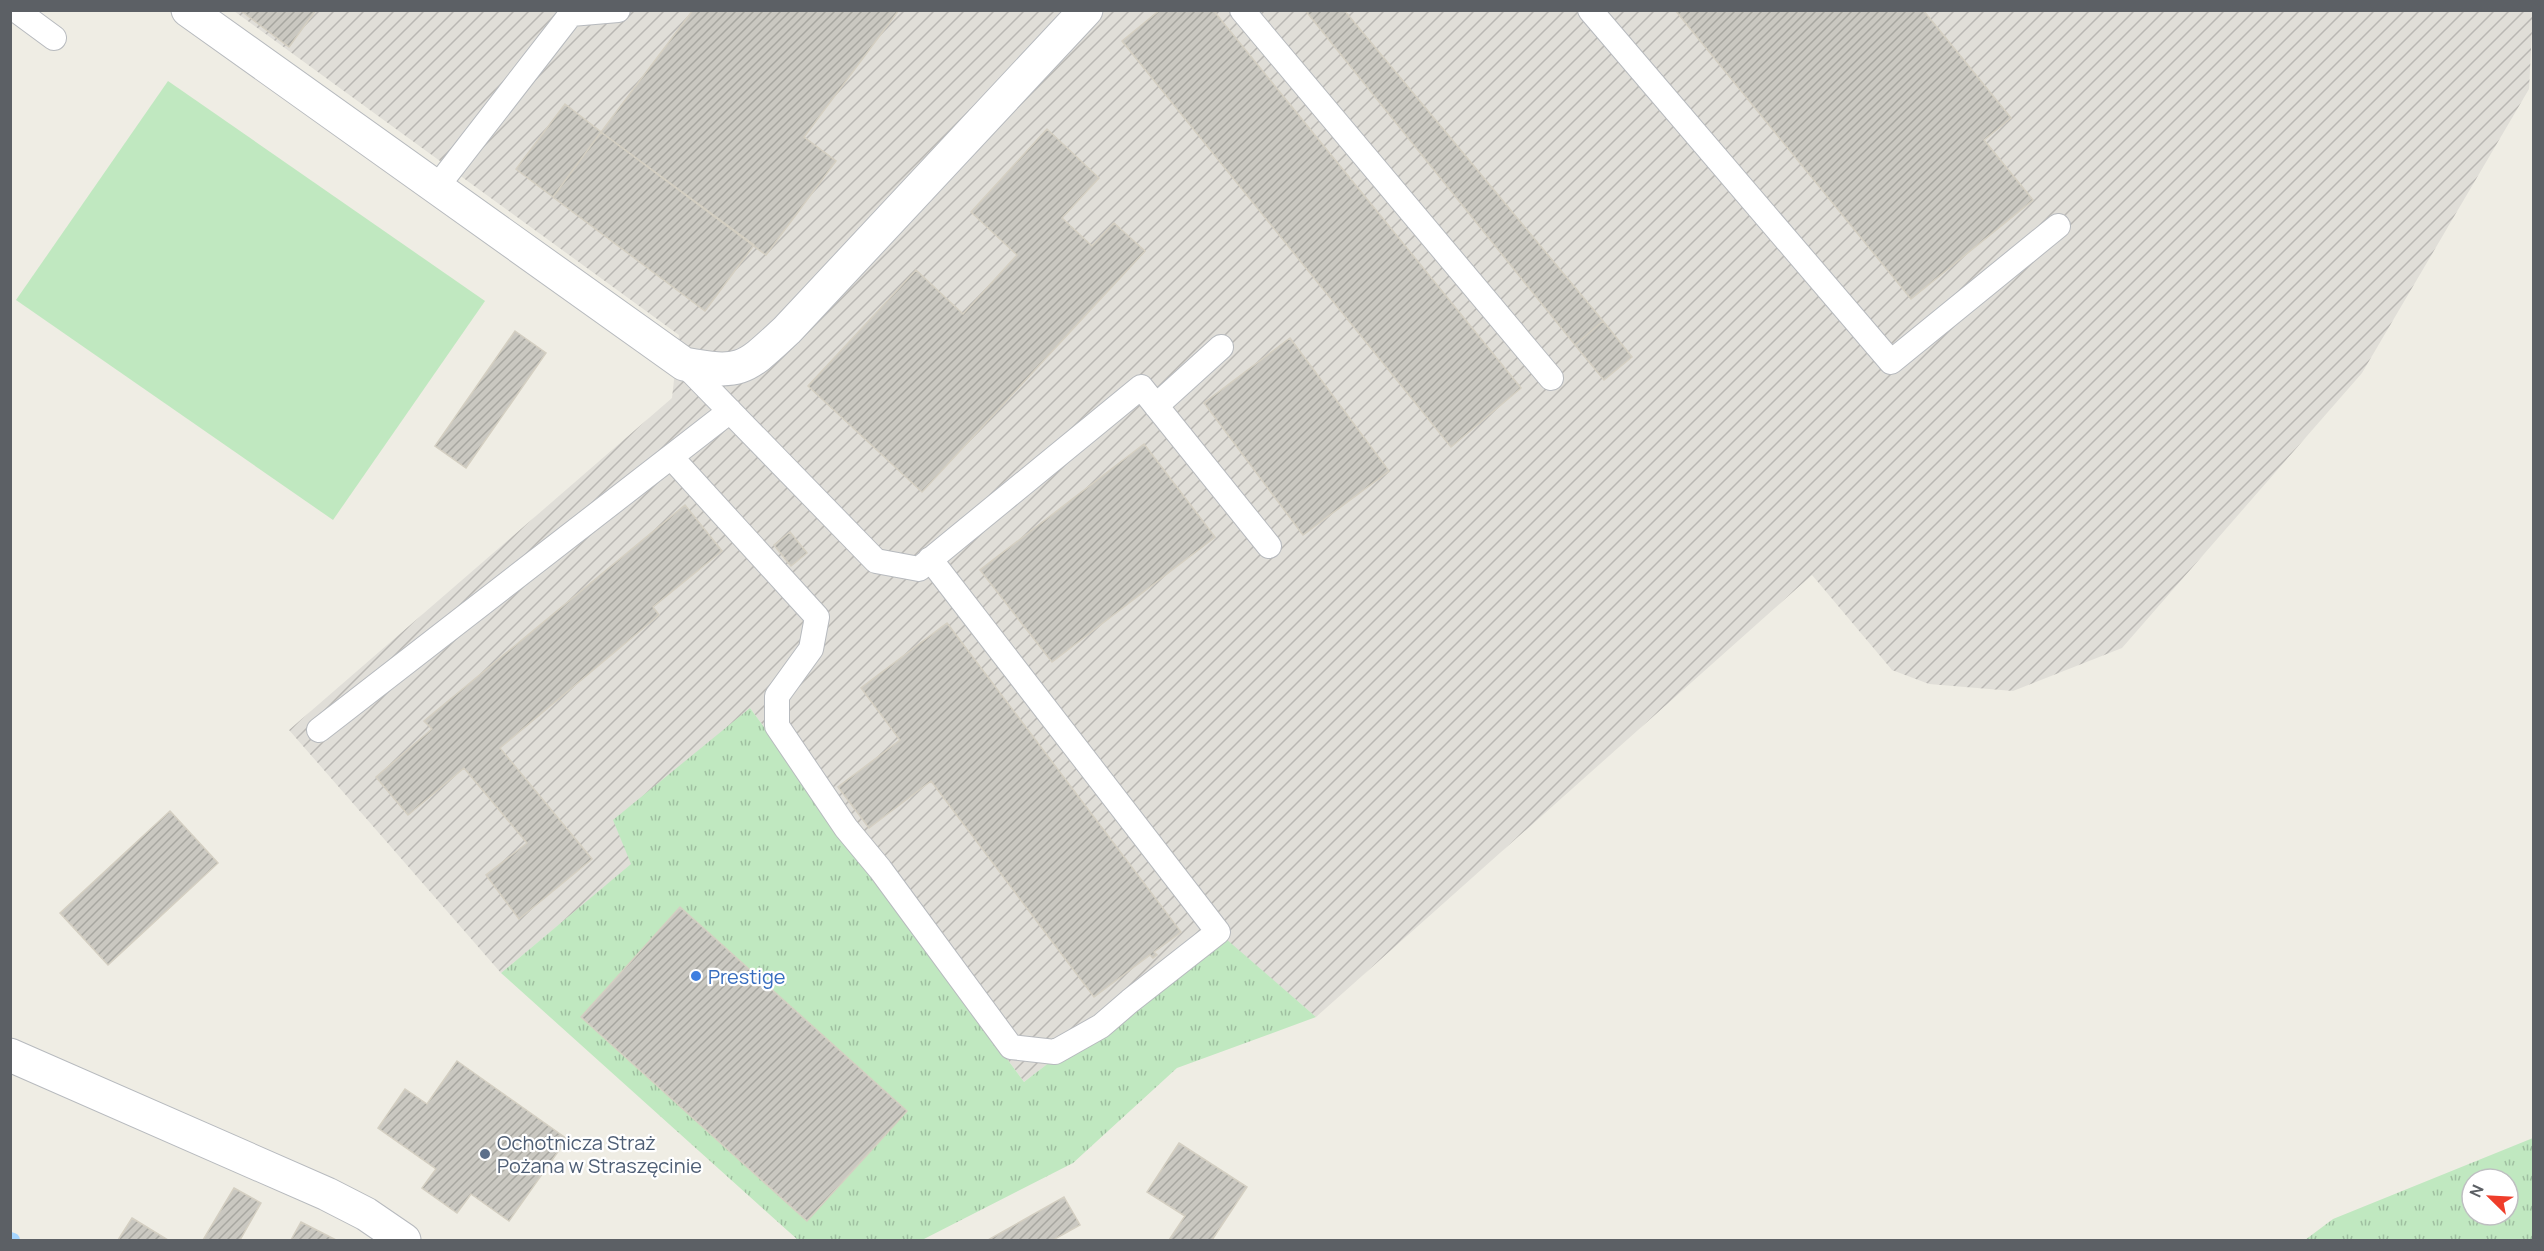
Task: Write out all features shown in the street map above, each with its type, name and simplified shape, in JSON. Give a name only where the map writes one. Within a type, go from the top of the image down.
[{"type":"street","points":[[188,10],[684,364],[720,371],[750,364],[787,330],[1086,10]]},
{"type":"street","points":[[10,1054],[327,1194],[366,1214],[404,1240]]},
{"type":"lane","points":[[16,10],[54,38]]},
{"type":"lane","points":[[436,188],[571,14],[618,10]]},
{"type":"lane","points":[[1242,10],[1551,378]]},
{"type":"lane","points":[[1590,10],[1890,362],[2058,226]]},
{"type":"lane","points":[[1156,406],[1221,347]]},
{"type":"lane","points":[[684,364],[876,561],[919,568],[1141,387],[1269,546]]},
{"type":"lane","points":[[319,730],[730,411]]},
{"type":"lane","points":[[671,457],[818,617],[811,649],[777,696],[777,726],[846,828],[880,869],[1011,1047],[1055,1052],[1101,1026],[1218,932],[930,559]]},
{"type":"shaded area","points":[[2533,10],[2529,89],[2362,373],[2122,648],[2013,691],[1929,684],[1892,670],[1812,575],[1316,1017],[1218,933],[1024,1082],[750,708],[632,864],[501,973],[289,730],[672,398],[679,335],[234,11]]},
{"type":"green space","points":[[168,81],[485,301],[333,520],[16,300]]},
{"type":"green space","points":[[750,708],[1024,1082],[1218,932],[1316,1017],[1177,1068],[1073,1163],[922,1240],[798,1240],[501,973],[631,864],[613,820]]},
{"type":"green space","points":[[2533,1138],[2533,1240],[2305,1240],[2333,1219],[2460,1168],[2460,1227],[2520,1227],[2520,1167],[2461,1167]]},
{"type":"building","points":[[240,10],[316,10],[289,47]]},
{"type":"building","points":[[693,10],[899,10],[804,137],[836,161],[766,255],[601,132]]},
{"type":"building","points":[[1160,10],[1213,10],[1521,388],[1451,447],[1122,41]]},
{"type":"building","points":[[1305,10],[1344,10],[1603,321],[1575,345]]},
{"type":"building","points":[[1675,10],[1923,10],[2011,118],[1984,140],[2033,200],[1911,299]]},
{"type":"building","points":[[565,104],[601,132],[553,197],[516,169]]},
{"type":"building","points":[[1047,129],[1099,178],[1062,218],[1092,246],[1114,223],[1145,251],[922,492],[808,386],[916,270],[963,314],[1017,255],[971,212]]},
{"type":"building","points":[[601,132],[754,245],[705,311],[553,197]]},
{"type":"building","points":[[1603,321],[1632,357],[1604,380],[1575,345]]},
{"type":"building","points":[[515,331],[546,353],[466,468],[435,446]]},
{"type":"building","points":[[1290,338],[1389,471],[1303,535],[1204,403]]},
{"type":"building","points":[[1144,444],[1215,537],[1052,662],[980,570]]},
{"type":"building","points":[[685,505],[722,551],[653,607],[659,615],[500,748],[592,859],[519,919],[486,875],[527,843],[464,768],[408,815],[376,777],[432,729],[424,721]]},
{"type":"building","points":[[790,532],[807,553],[791,566],[774,545]]},
{"type":"building","points":[[947,623],[1181,932],[1154,952],[1157,955],[1153,958],[1150,955],[1094,997],[931,781],[869,828],[838,787],[900,740],[861,688]]},
{"type":"building","points":[[170,811],[218,863],[108,965],[60,913]]},
{"type":"building","points":[[680,907],[907,1111],[807,1221],[581,1017]]},
{"type":"building","name":"Ochotnicza Straż Pożana w Straszęcinie","points":[[457,1061],[567,1139],[509,1221],[471,1194],[457,1213],[422,1188],[436,1169],[378,1128],[405,1089],[427,1104]]},
{"type":"building","points":[[1179,1143],[1247,1187],[1212,1240],[1169,1240],[1185,1216],[1147,1192]]},
{"type":"building","points":[[234,1188],[261,1203],[240,1240],[203,1240]]},
{"type":"building","points":[[1064,1197],[1080,1225],[1053,1240],[988,1240]]},
{"type":"building","points":[[132,1218],[168,1240],[118,1240]]},
{"type":"building","points":[[301,1222],[336,1240],[291,1240]]},
{"type":"place","name":"Prestige","points":[[696,976]]},
{"type":"place","name":"Ochotnicza Straż Pożana w Straszęcinie","points":[[485,1154]]}]
